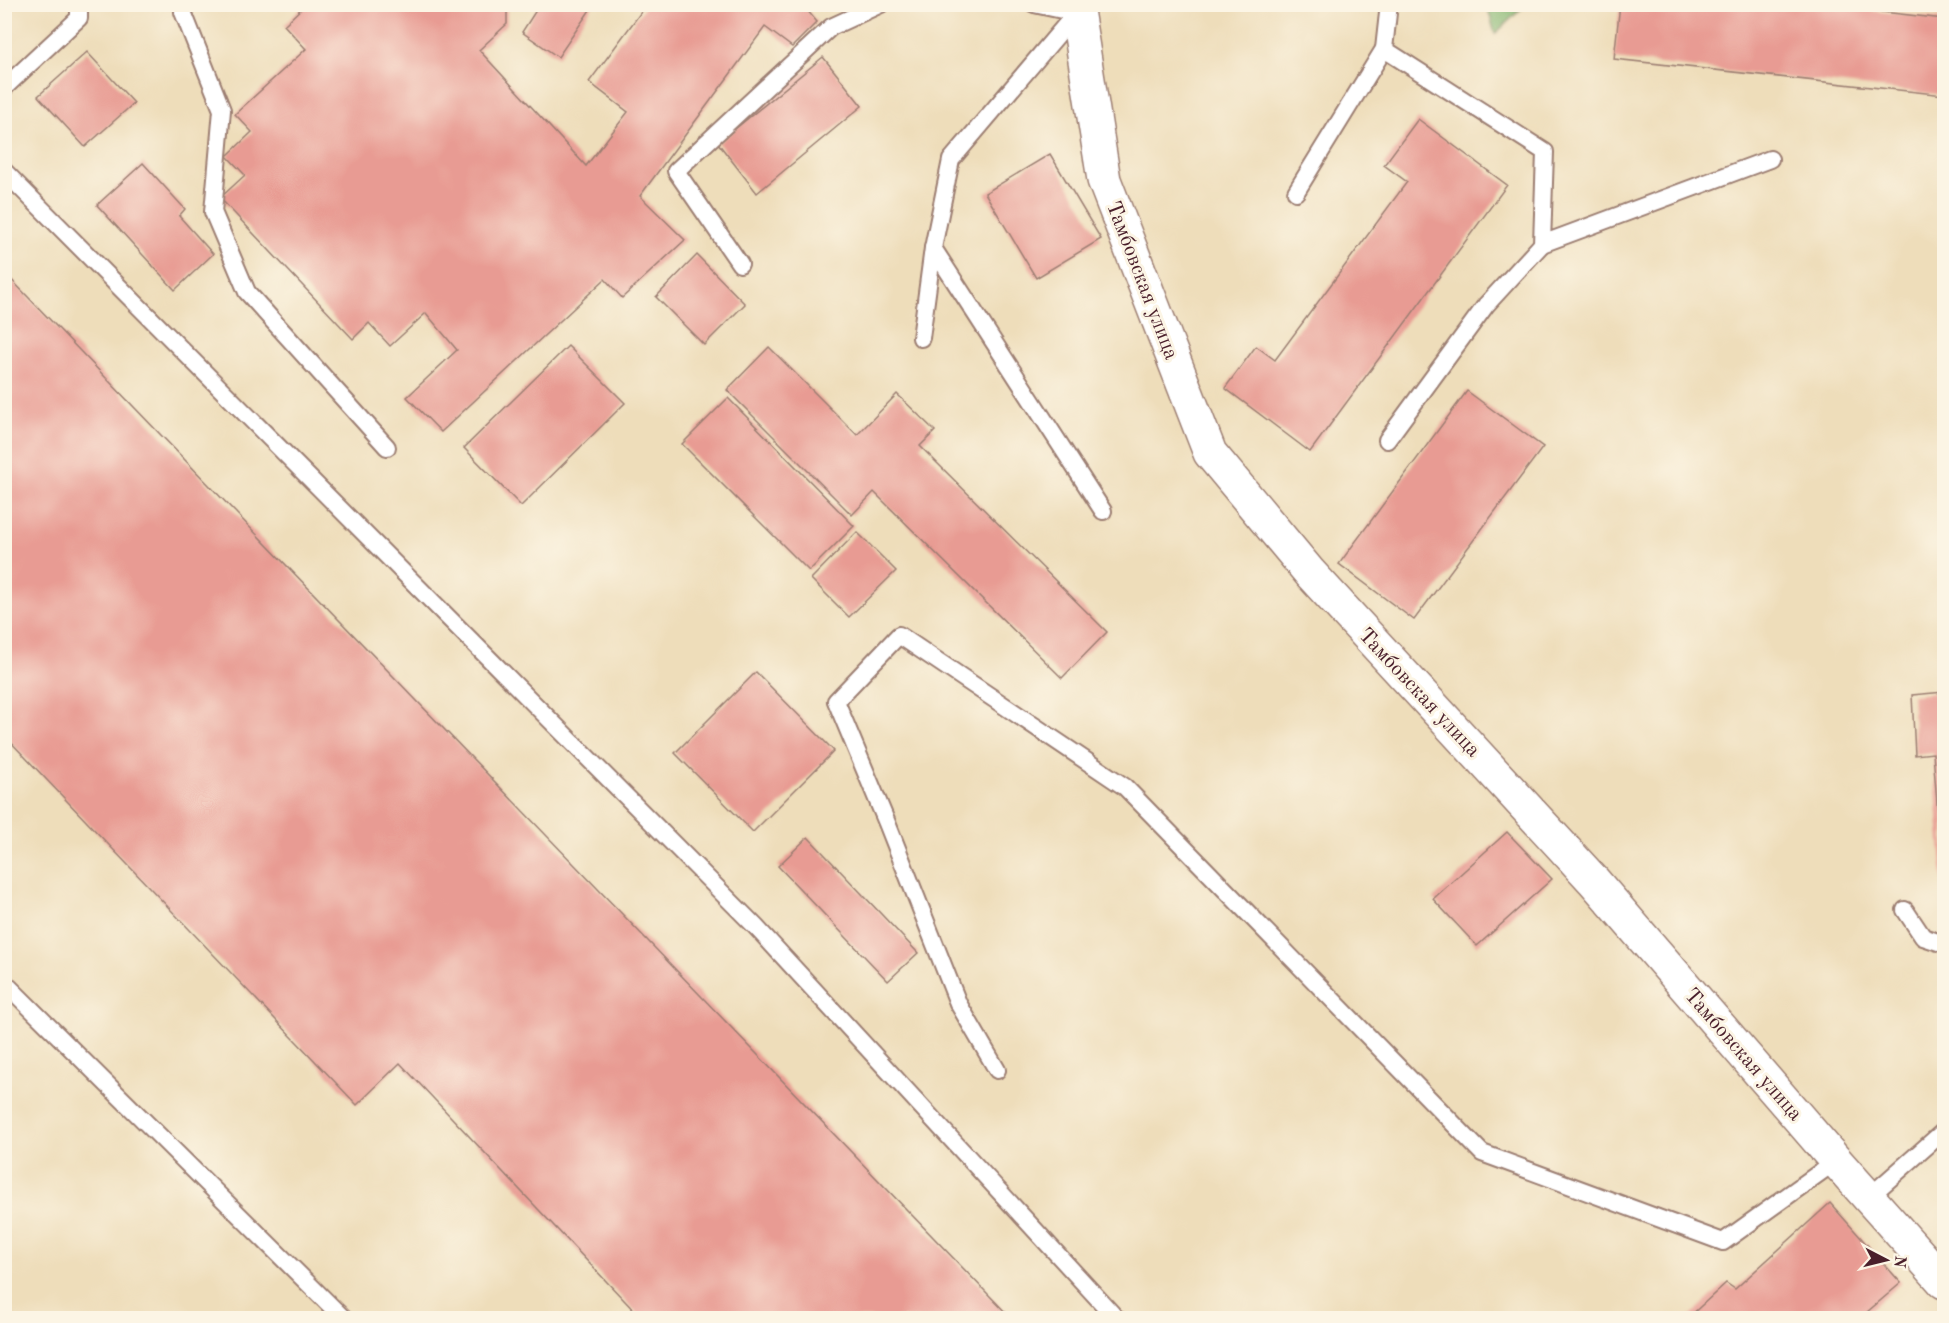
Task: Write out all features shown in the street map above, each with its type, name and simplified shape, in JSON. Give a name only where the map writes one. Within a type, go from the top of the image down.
[{"type":"street","name":"Тамбовская улица","points":[[1076,9],[1104,180],[1210,453],[1310,573],[1593,880],[1944,1282]]},
{"type":"lane","points":[[4,88],[79,18],[80,4]]},
{"type":"lane","points":[[185,4],[183,12],[222,110],[213,212],[247,292],[387,447]]},
{"type":"lane","points":[[740,264],[676,171],[831,27],[882,4]]},
{"type":"lane","points":[[1034,4],[1076,9]]},
{"type":"lane","points":[[1296,192],[1384,49],[1389,4]]},
{"type":"lane","points":[[921,338],[933,248],[951,160],[1076,9]]},
{"type":"lane","points":[[1384,49],[1545,152],[1542,244]]},
{"type":"lane","points":[[1387,440],[1486,305],[1542,244],[1770,159]]},
{"type":"lane","points":[[4,171],[756,927],[1116,1318]]},
{"type":"lane","points":[[933,248],[1103,511]]},
{"type":"lane","points":[[997,1070],[958,1003],[837,701],[899,635],[1125,787],[1482,1153],[1723,1242],[1836,1161]]},
{"type":"lane","points":[[1905,910],[1923,937],[1944,944]]},
{"type":"lane","points":[[4,982],[343,1318]]},
{"type":"lane","points":[[1869,1197],[1944,1131]]},
{"type":"green space","points":[[1487,4],[1525,5],[1495,34]]},
{"type":"building","points":[[306,4],[507,4],[507,24],[479,50],[586,166],[628,112],[589,82],[647,4],[802,4],[817,22],[792,47],[765,27],[640,196],[685,240],[622,298],[605,279],[441,432],[407,397],[457,350],[426,313],[390,346],[369,323],[353,339],[220,198],[245,175],[227,156],[252,132],[235,114],[306,49],[284,25]]},
{"type":"building","points":[[540,4],[594,4],[558,57],[522,32]]},
{"type":"building","points":[[1620,4],[1812,4],[1944,19],[1944,95],[1614,59]]},
{"type":"building","points":[[87,52],[134,103],[85,147],[38,96]]},
{"type":"building","points":[[823,57],[862,106],[757,193],[718,143]]},
{"type":"building","points":[[1418,119],[1507,185],[1310,452],[1225,388],[1256,346],[1275,360],[1407,182],[1384,165]]},
{"type":"building","points":[[1050,154],[1101,239],[1036,278],[985,193]]},
{"type":"building","points":[[143,163],[185,209],[179,216],[213,254],[175,290],[97,205]]},
{"type":"building","points":[[697,255],[745,304],[704,345],[656,297]]},
{"type":"building","points":[[4,272],[1011,1318],[641,1318],[400,1063],[357,1105],[4,735]]},
{"type":"building","points":[[568,346],[625,403],[521,506],[464,448]]},
{"type":"building","points":[[769,347],[857,435],[897,394],[935,431],[920,446],[1107,632],[1062,678],[874,492],[852,515],[727,390]]},
{"type":"building","points":[[1467,391],[1543,447],[1414,620],[1339,564]]},
{"type":"building","points":[[728,398],[854,526],[809,571],[682,444]]},
{"type":"building","points":[[857,532],[896,571],[849,617],[811,579]]},
{"type":"building","points":[[756,672],[834,751],[753,832],[675,753]]},
{"type":"building","points":[[1944,692],[1943,879],[1933,753],[1915,755],[1912,695]]},
{"type":"building","points":[[1507,832],[1552,879],[1477,946],[1433,899]]},
{"type":"building","points":[[808,837],[918,953],[888,981],[778,866]]},
{"type":"building","points":[[1830,1203],[1901,1283],[1860,1318],[1763,1318],[1759,1314],[1754,1318],[1688,1318],[1726,1283],[1735,1289]]}]
